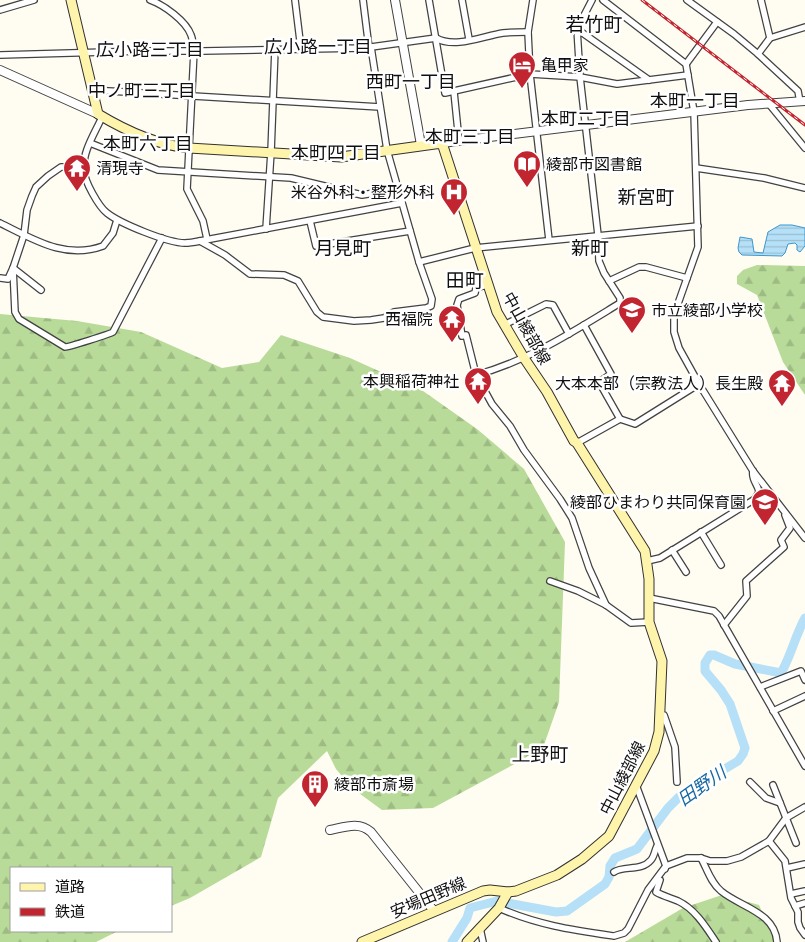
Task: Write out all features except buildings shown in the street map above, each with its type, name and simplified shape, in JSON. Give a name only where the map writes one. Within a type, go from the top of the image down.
[{"type":"main road","points":[[71,0],[100,116],[142,137],[174,147],[341,156],[442,143]]},
{"type":"main road","name":"中山綾部線","points":[[442,143],[497,312],[547,392],[574,441],[638,537],[645,551],[648,561],[649,622],[662,661],[660,732],[654,751],[613,830],[609,836],[582,859],[557,876],[516,891],[503,901]]},
{"type":"main road","name":"安場田野線","points":[[362,942],[483,891],[490,890],[503,901]]},
{"type":"main road","points":[[467,942],[503,901]]},
{"type":"street","points":[[3,0],[2,9],[34,0]]},
{"type":"street","points":[[150,0],[168,9],[188,28],[192,37],[194,51],[187,189],[203,221],[207,239]]},
{"type":"street","points":[[295,0],[301,49]]},
{"type":"street","points":[[200,241],[225,255],[250,274],[284,275],[298,281],[323,317],[354,321],[371,320],[384,318],[394,312],[431,306],[432,299],[419,262],[387,150],[363,0]]},
{"type":"street","points":[[395,0],[421,146]]},
{"type":"street","points":[[429,0],[445,93],[530,74],[580,77],[617,84],[688,75]]},
{"type":"street","points":[[462,0],[469,40]]},
{"type":"street","points":[[533,0],[528,32],[530,74],[549,240]]},
{"type":"street","points":[[476,375],[497,370],[524,358],[620,304],[620,298],[599,261],[598,235],[580,77],[576,29],[592,0]]},
{"type":"street","points":[[603,0],[686,64],[694,112],[698,247],[674,316],[674,332],[679,348],[753,471],[805,538]]},
{"type":"street","points":[[442,143],[748,105],[803,101],[798,91],[758,54],[687,0]]},
{"type":"street","points":[[761,0],[770,38]]},
{"type":"street","points":[[686,64],[717,22]]},
{"type":"street","points":[[758,54],[770,38],[805,27]]},
{"type":"street","points":[[576,29],[649,80]]},
{"type":"street","points":[[0,55],[370,48],[436,38],[441,41],[456,42],[504,33],[528,32]]},
{"type":"street","points":[[266,229],[275,49]]},
{"type":"street","points":[[0,70],[100,116],[83,164],[84,176],[90,188],[105,212],[117,220],[162,238],[184,243],[200,241],[402,204]]},
{"type":"street","points":[[92,90],[380,107]]},
{"type":"street","points":[[454,92],[459,141]]},
{"type":"street","points":[[769,104],[805,148]]},
{"type":"street","points":[[90,143],[158,170],[291,178],[362,195],[398,189]]},
{"type":"street","points":[[0,278],[8,280],[14,268],[24,235],[27,210],[36,187],[61,167],[84,171]]},
{"type":"street","points":[[696,168],[764,178],[805,188]]},
{"type":"street","points":[[0,223],[53,248],[82,251],[103,246],[112,233],[117,220]]},
{"type":"street","points":[[310,221],[316,246],[410,231]]},
{"type":"street","points":[[419,262],[475,248],[698,226]]},
{"type":"street","points":[[14,268],[15,312],[19,319],[61,346],[69,347],[87,339],[113,332],[162,238]]},
{"type":"street","points":[[609,281],[639,267],[646,267],[687,278]]},
{"type":"street","points":[[14,268],[40,290]]},
{"type":"street","points":[[487,284],[476,288],[475,293],[459,299],[457,306],[462,336],[466,335],[476,375],[492,404],[510,426],[572,518],[589,568],[606,605]]},
{"type":"street","points":[[504,325],[546,304],[552,305],[569,334]]},
{"type":"street","points":[[584,325],[611,374],[599,382],[620,419],[635,424],[700,384]]},
{"type":"street","points":[[577,443],[620,419]]},
{"type":"street","points":[[648,561],[660,558],[755,499],[760,492],[759,487],[753,480],[753,471]]},
{"type":"street","points":[[724,625],[747,596],[746,581],[784,547],[781,540],[790,528],[783,510]]},
{"type":"street","points":[[701,532],[721,565]]},
{"type":"street","points":[[672,550],[686,572]]},
{"type":"street","points":[[550,582],[578,591],[606,605],[631,623],[649,622]]},
{"type":"street","points":[[649,598],[714,611],[719,616],[773,711],[802,756],[805,766]]},
{"type":"street","points":[[760,688],[800,671],[805,680]]},
{"type":"street","points":[[773,711],[805,696]]},
{"type":"street","points":[[660,715],[664,715],[675,747],[677,782]]},
{"type":"street","points":[[750,782],[766,798],[780,803]]},
{"type":"street","points":[[636,784],[666,866],[656,892],[679,901],[693,912],[716,942]]},
{"type":"street","points":[[773,785],[796,843]]},
{"type":"street","points":[[503,901],[518,917],[540,924],[614,936],[624,933],[628,929],[648,890],[666,866],[687,858],[728,861],[741,857],[769,841],[786,818],[805,807]]},
{"type":"street","points":[[330,830],[352,825],[366,827],[434,911]]},
{"type":"street","points":[[769,841],[785,861],[791,894],[804,932]]},
{"type":"street","points":[[614,872],[645,865],[652,860],[658,846]]},
{"type":"street","points":[[701,858],[711,879],[720,890],[759,913],[769,923],[777,937],[777,942]]},
{"type":"street","points":[[786,868],[805,864]]},
{"type":"street","points":[[791,894],[805,891]]},
{"type":"street","points":[[795,906],[805,903]]},
{"type":"street","points":[[798,919],[805,917]]},
{"type":"street","points":[[480,928],[483,942]]},
{"type":"green space","points":[[757,265],[805,266],[805,395],[783,362],[757,295],[737,284],[737,276],[743,270]]},
{"type":"green space","points":[[0,314],[77,321],[141,332],[222,368],[259,362],[281,335],[350,358],[423,391],[477,429],[524,469],[565,542],[559,702],[544,745],[522,760],[433,808],[382,810],[352,788],[336,769],[327,751],[278,798],[261,857],[190,898],[172,906],[172,867],[10,867],[10,932],[116,932],[96,942],[0,942]]},
{"type":"green space","points":[[722,895],[759,905],[775,942],[625,942],[683,908]]},
{"type":"water","points":[[780,225],[805,228],[805,246],[800,252],[797,250],[795,243],[788,244],[782,256],[742,255],[739,252],[740,237],[752,239],[754,252],[763,253],[768,232]]},
{"type":"waterway","name":"田野川","points":[[452,942],[467,918],[470,908],[497,901],[556,912],[567,911],[605,884],[609,877],[610,866],[615,858],[637,849],[668,808],[680,796],[738,761],[743,754],[745,748],[730,704],[705,671],[705,663],[710,655],[735,664],[781,673],[805,618]]},
{"type":"railway","points":[[642,0],[805,125]]},
{"type":"place","name":"亀甲家","points":[[522,89]]},
{"type":"place","name":"綾部市図書館","points":[[527,188]]},
{"type":"place","name":"清現寺","points":[[77,192]]},
{"type":"place","name":"米谷外科・整形外科","points":[[454,216]]},
{"type":"place","name":"市立綾部小学校","points":[[632,334]]},
{"type":"place","name":"西福院","points":[[452,343]]},
{"type":"place","name":"本興稲荷神社","points":[[478,405]]},
{"type":"place","name":"大本本部（宗教法人）長生殿","points":[[782,407]]},
{"type":"place","name":"綾部ひまわり共同保育園","points":[[765,526]]},
{"type":"place","name":"綾部市斎場","points":[[315,808]]},
{"type":"district","name":"若竹町","points":[[594,24]]},
{"type":"district","name":"広小路一丁目","points":[[318,47]]},
{"type":"district","name":"広小路三丁目","points":[[150,50]]},
{"type":"district","name":"西町一丁目","points":[[411,82]]},
{"type":"district","name":"中ノ町三丁目","points":[[142,91]]},
{"type":"district","name":"本町一丁目","points":[[695,101]]},
{"type":"district","name":"本町二丁目","points":[[586,119]]},
{"type":"district","name":"本町三丁目","points":[[470,137]]},
{"type":"district","name":"本町六丁目","points":[[148,144]]},
{"type":"district","name":"本町四丁目","points":[[336,153]]},
{"type":"district","name":"新宮町","points":[[646,197]]},
{"type":"district","name":"月見町","points":[[343,248]]},
{"type":"district","name":"新町","points":[[590,248]]},
{"type":"district","name":"田町","points":[[465,280]]},
{"type":"district","name":"上野町","points":[[540,754]]}]
